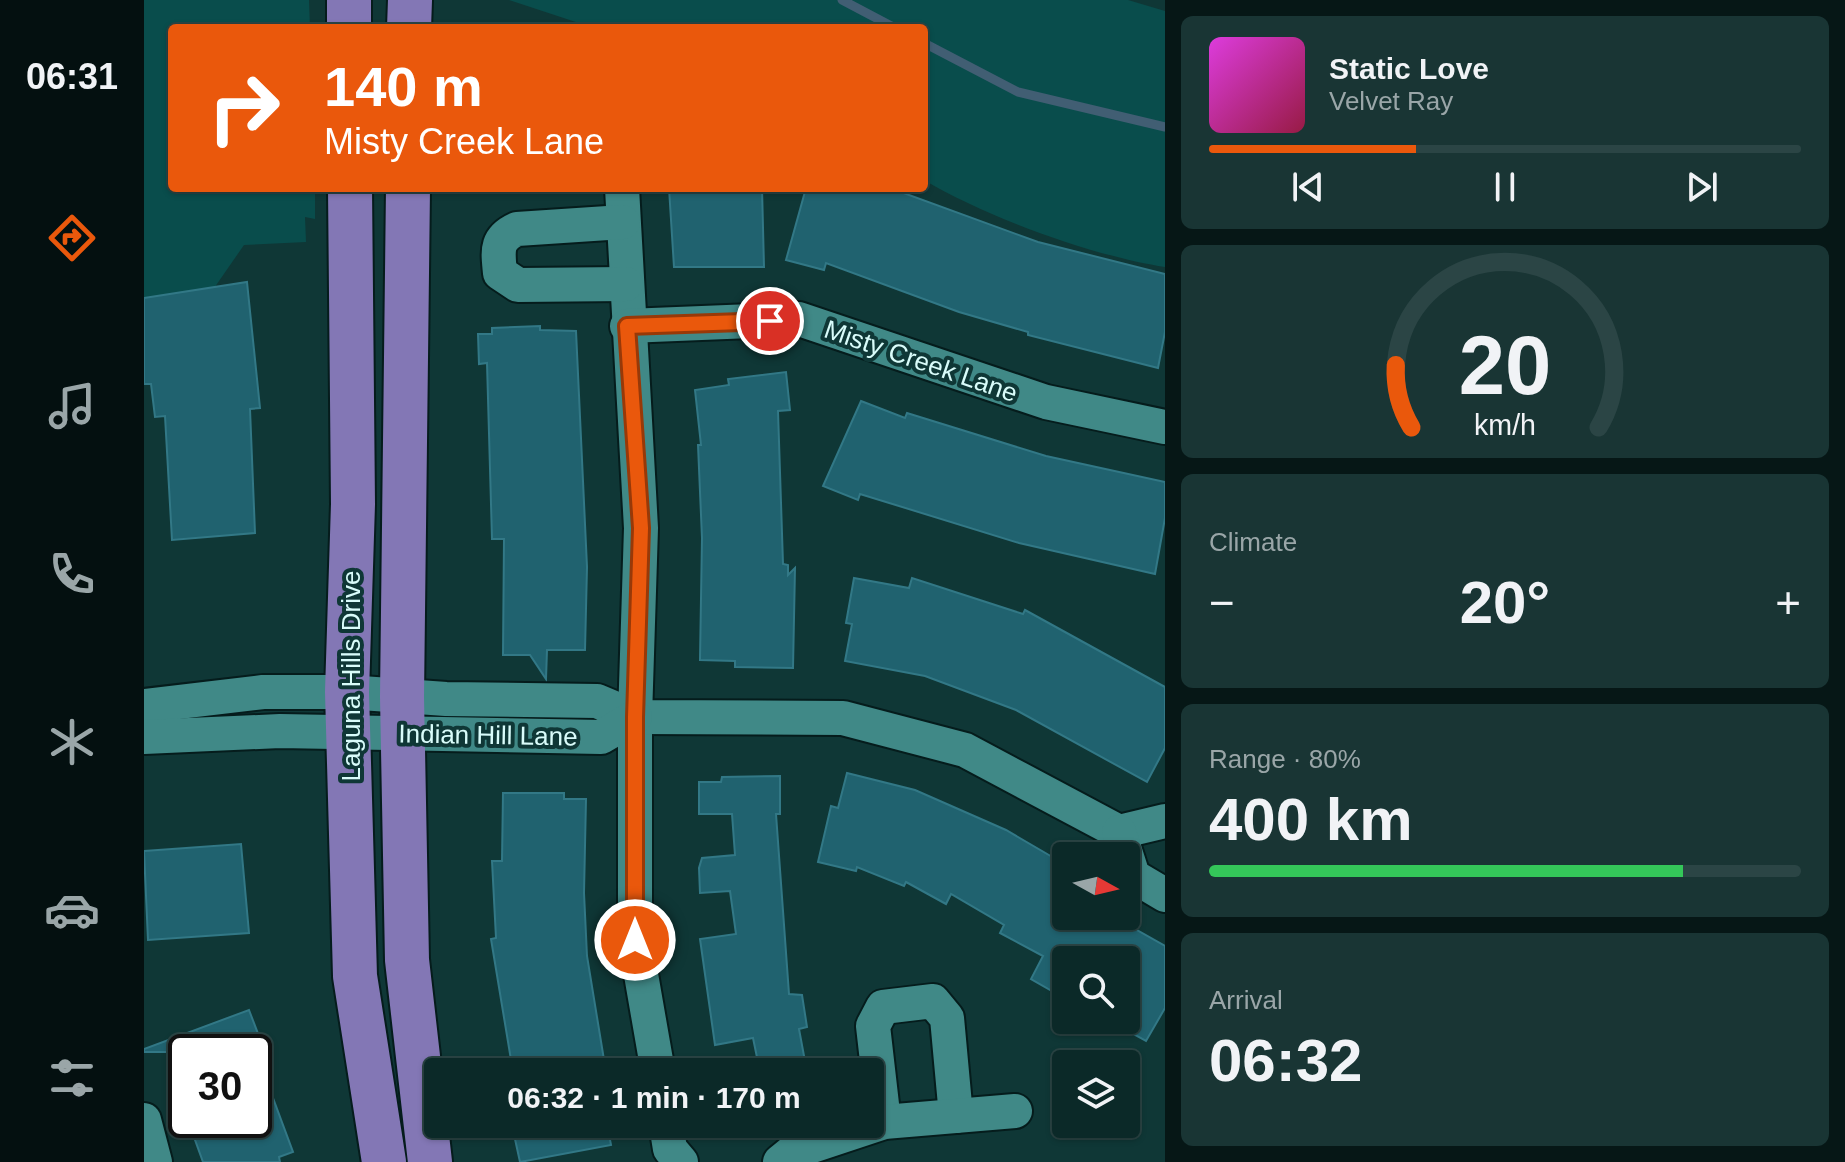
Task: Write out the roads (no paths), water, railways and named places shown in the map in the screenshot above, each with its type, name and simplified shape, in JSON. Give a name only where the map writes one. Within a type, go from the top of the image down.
[{"type":"main road","points":[[349,0],[349,24]]},
{"type":"main road","points":[[409,24],[410,0]]},
{"type":"main road","name":"Laguna Hills Drive","points":[[350,192],[353,504],[347,712],[355,976],[384,1162]]},
{"type":"main road","name":"Laguna Hills Drive","points":[[408,192],[402,715],[407,960],[430,1162]]},
{"type":"street","points":[[622,192],[627,326],[641,528],[635,717],[635,940],[656,1058]]},
{"type":"street","points":[[623,222],[517,229],[503,235],[498,243],[500,273],[518,285],[626,284]]},
{"type":"street","name":"Misty Creek Lane","points":[[627,326],[799,319],[1046,402],[1165,427]]},
{"type":"street","name":"Indian Hill Lane","points":[[144,706],[263,692],[347,712],[402,715],[597,701],[635,717],[843,718],[965,750],[1119,832]]},
{"type":"street","name":"Indian Hill Lane","points":[[144,737],[280,731],[347,712]]},
{"type":"street","points":[[1165,821],[1119,832],[1133,876],[1165,895]]},
{"type":"street","points":[[877,1058],[873,1026],[883,1007],[933,1001],[947,1018],[956,1116]]},
{"type":"street","points":[[884,1122],[1015,1111]]},
{"type":"street","points":[[144,1120],[155,1162]]},
{"type":"street","points":[[668,1138],[670,1149],[681,1162]]},
{"type":"street","points":[[780,1162],[791,1153],[836,1138]]},
{"type":"waterway","points":[[842,0],[887,24]]},
{"type":"waterway","points":[[928,45],[1018,92],[1165,127]]}]
